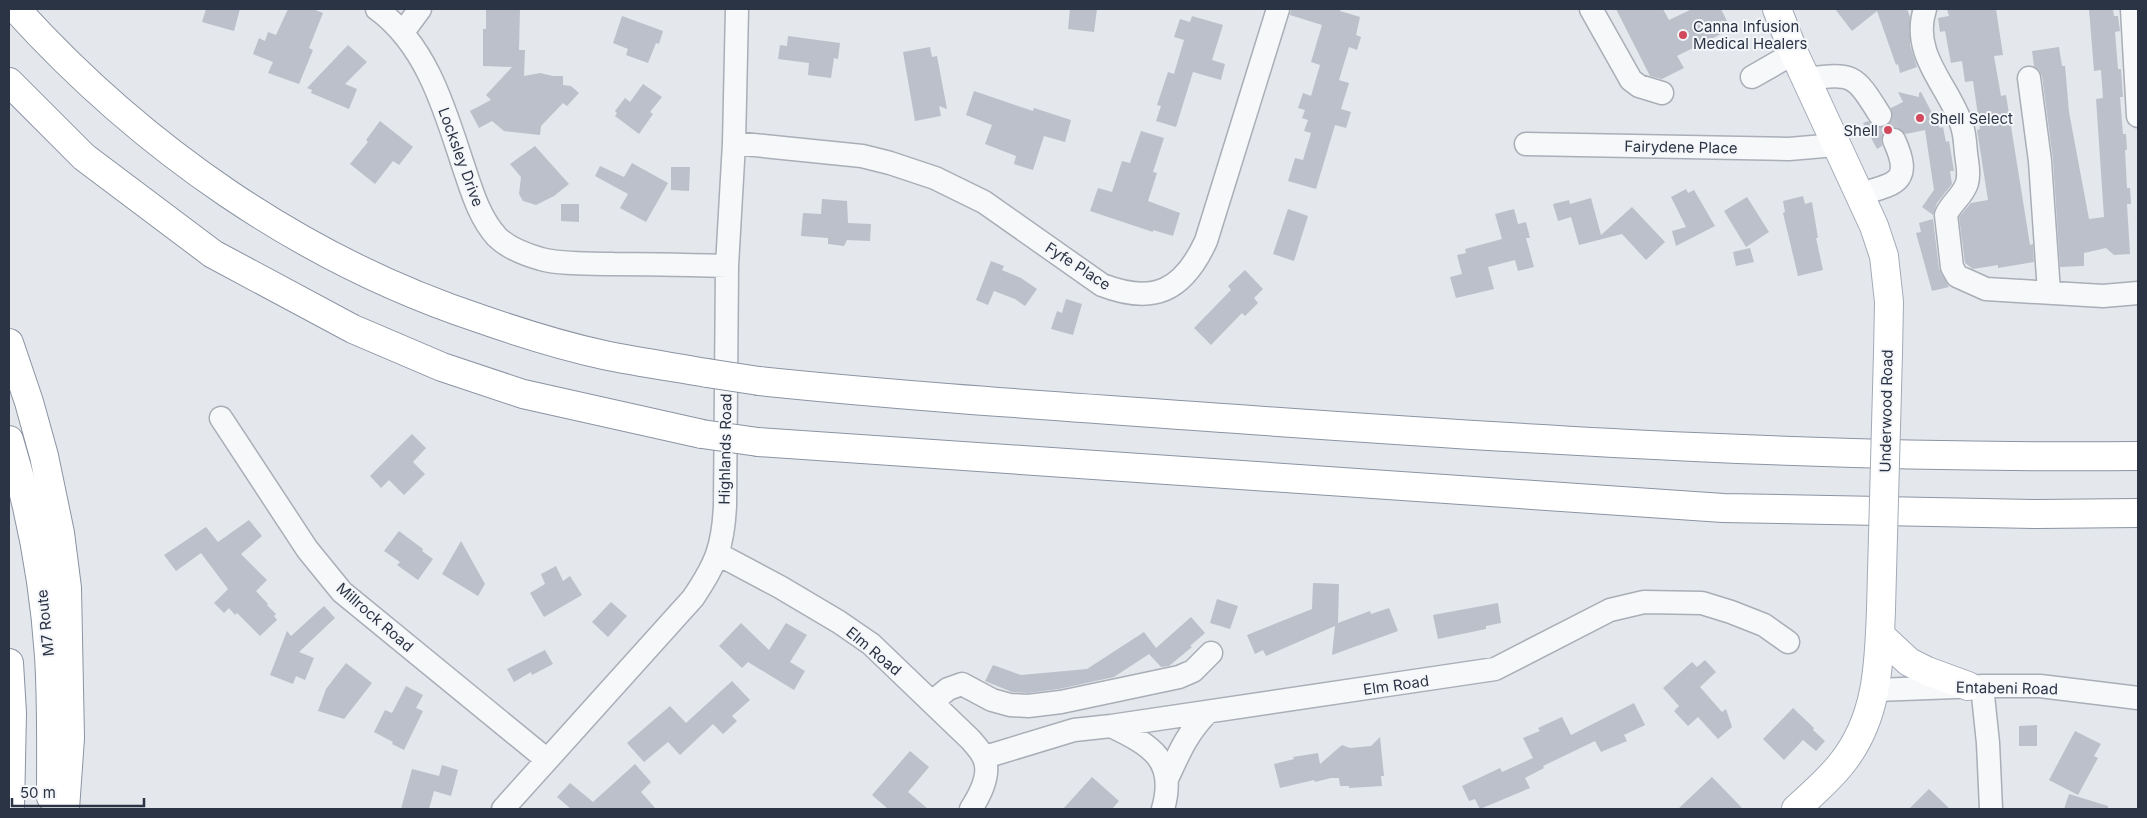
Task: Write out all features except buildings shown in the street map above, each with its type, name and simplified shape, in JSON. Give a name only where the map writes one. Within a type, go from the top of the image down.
[{"type":"main road","points":[[16,9],[92,85],[149,136],[206,180],[306,243],[379,279],[479,319],[603,354],[759,381],[858,391],[1384,430],[1707,448],[2074,457],[2138,456]]},
{"type":"main road","name":"Underwood Road","points":[[1777,9],[1794,53],[1874,226],[1884,256],[1889,302],[1881,622],[1876,690],[1867,721],[1847,756],[1796,809]]},
{"type":"main road","points":[[9,82],[84,158],[161,217],[213,254],[345,324],[442,367],[523,394],[702,434],[758,442],[1723,508],[2037,514],[2138,513]]},
{"type":"main road","points":[[9,343],[29,402],[44,456],[60,533],[67,588],[70,738],[65,809]]},
{"type":"main road","name":"M7 Route","points":[[9,440],[20,474],[34,534],[42,591],[50,691],[51,809]]},
{"type":"main road","points":[[1881,622],[1909,662],[1927,671],[1975,686]]},
{"type":"main road","points":[[9,663],[12,713],[10,809]]},
{"type":"street","name":"Locksley Drive","points":[[377,9],[403,32],[422,60],[437,90],[474,199],[487,224],[499,238],[518,250],[542,259],[568,263],[727,266]]},
{"type":"street","points":[[403,32],[420,9]]},
{"type":"street","name":"Highlands Road","points":[[503,809],[693,598],[708,575],[718,554],[723,534],[725,506],[727,266],[734,143],[737,9]]},
{"type":"street","name":"Fyfe Place","points":[[734,143],[862,156],[934,178],[984,202],[1102,285],[1120,292],[1151,293],[1166,289],[1189,273],[1206,241],[1278,9]]},
{"type":"street","points":[[1591,9],[1631,80],[1639,86],[1662,93]]},
{"type":"street","points":[[1925,9],[1922,30],[1926,52],[1933,72],[1950,100],[1962,127],[1968,171],[1966,186],[1946,215],[1952,267],[1956,276],[1986,289],[2103,296],[2138,293]]},
{"type":"street","points":[[2132,9],[2138,116]]},
{"type":"street","points":[[1752,77],[1794,53]]},
{"type":"street","points":[[1806,79],[1836,76],[1855,81],[1860,84],[1880,114]]},
{"type":"street","points":[[2029,78],[2040,161],[2049,292]]},
{"type":"street","points":[[1860,194],[1891,185],[1898,180],[1902,168],[1902,158],[1894,140]]},
{"type":"street","name":"Fairydene Place","points":[[1526,144],[1789,149],[1836,146]]},
{"type":"street","name":"Millrock Road","points":[[221,418],[308,549],[342,592],[546,760]]},
{"type":"street","name":"Elm Road","points":[[718,554],[780,587],[871,644],[971,740],[985,758],[1074,730],[1495,670],[1610,610],[1644,602],[1702,603],[1764,625],[1788,642]]},
{"type":"street","points":[[932,702],[948,689],[962,684],[992,700],[1010,705],[1028,706],[1061,702],[1178,677],[1193,670],[1211,653]]},
{"type":"street","points":[[1975,686],[1988,743],[1992,809]]},
{"type":"street","name":"Entabeni Road","points":[[1876,690],[1975,686],[2040,686],[2138,698]]},
{"type":"street","points":[[1163,809],[1167,779],[1193,726],[1208,712]]},
{"type":"street","points":[[1111,726],[1149,747],[1164,764],[1167,779]]},
{"type":"street","points":[[972,809],[979,797],[986,774],[985,758]]},
{"type":"tunnel","points":[[1880,115],[1894,140]]},
{"type":"place","name":"Canna Infusion Medical Healers","points":[[1683,35]]},
{"type":"place","name":"Shell Select","points":[[1920,118]]},
{"type":"place","name":"Shell","points":[[1888,130]]}]
